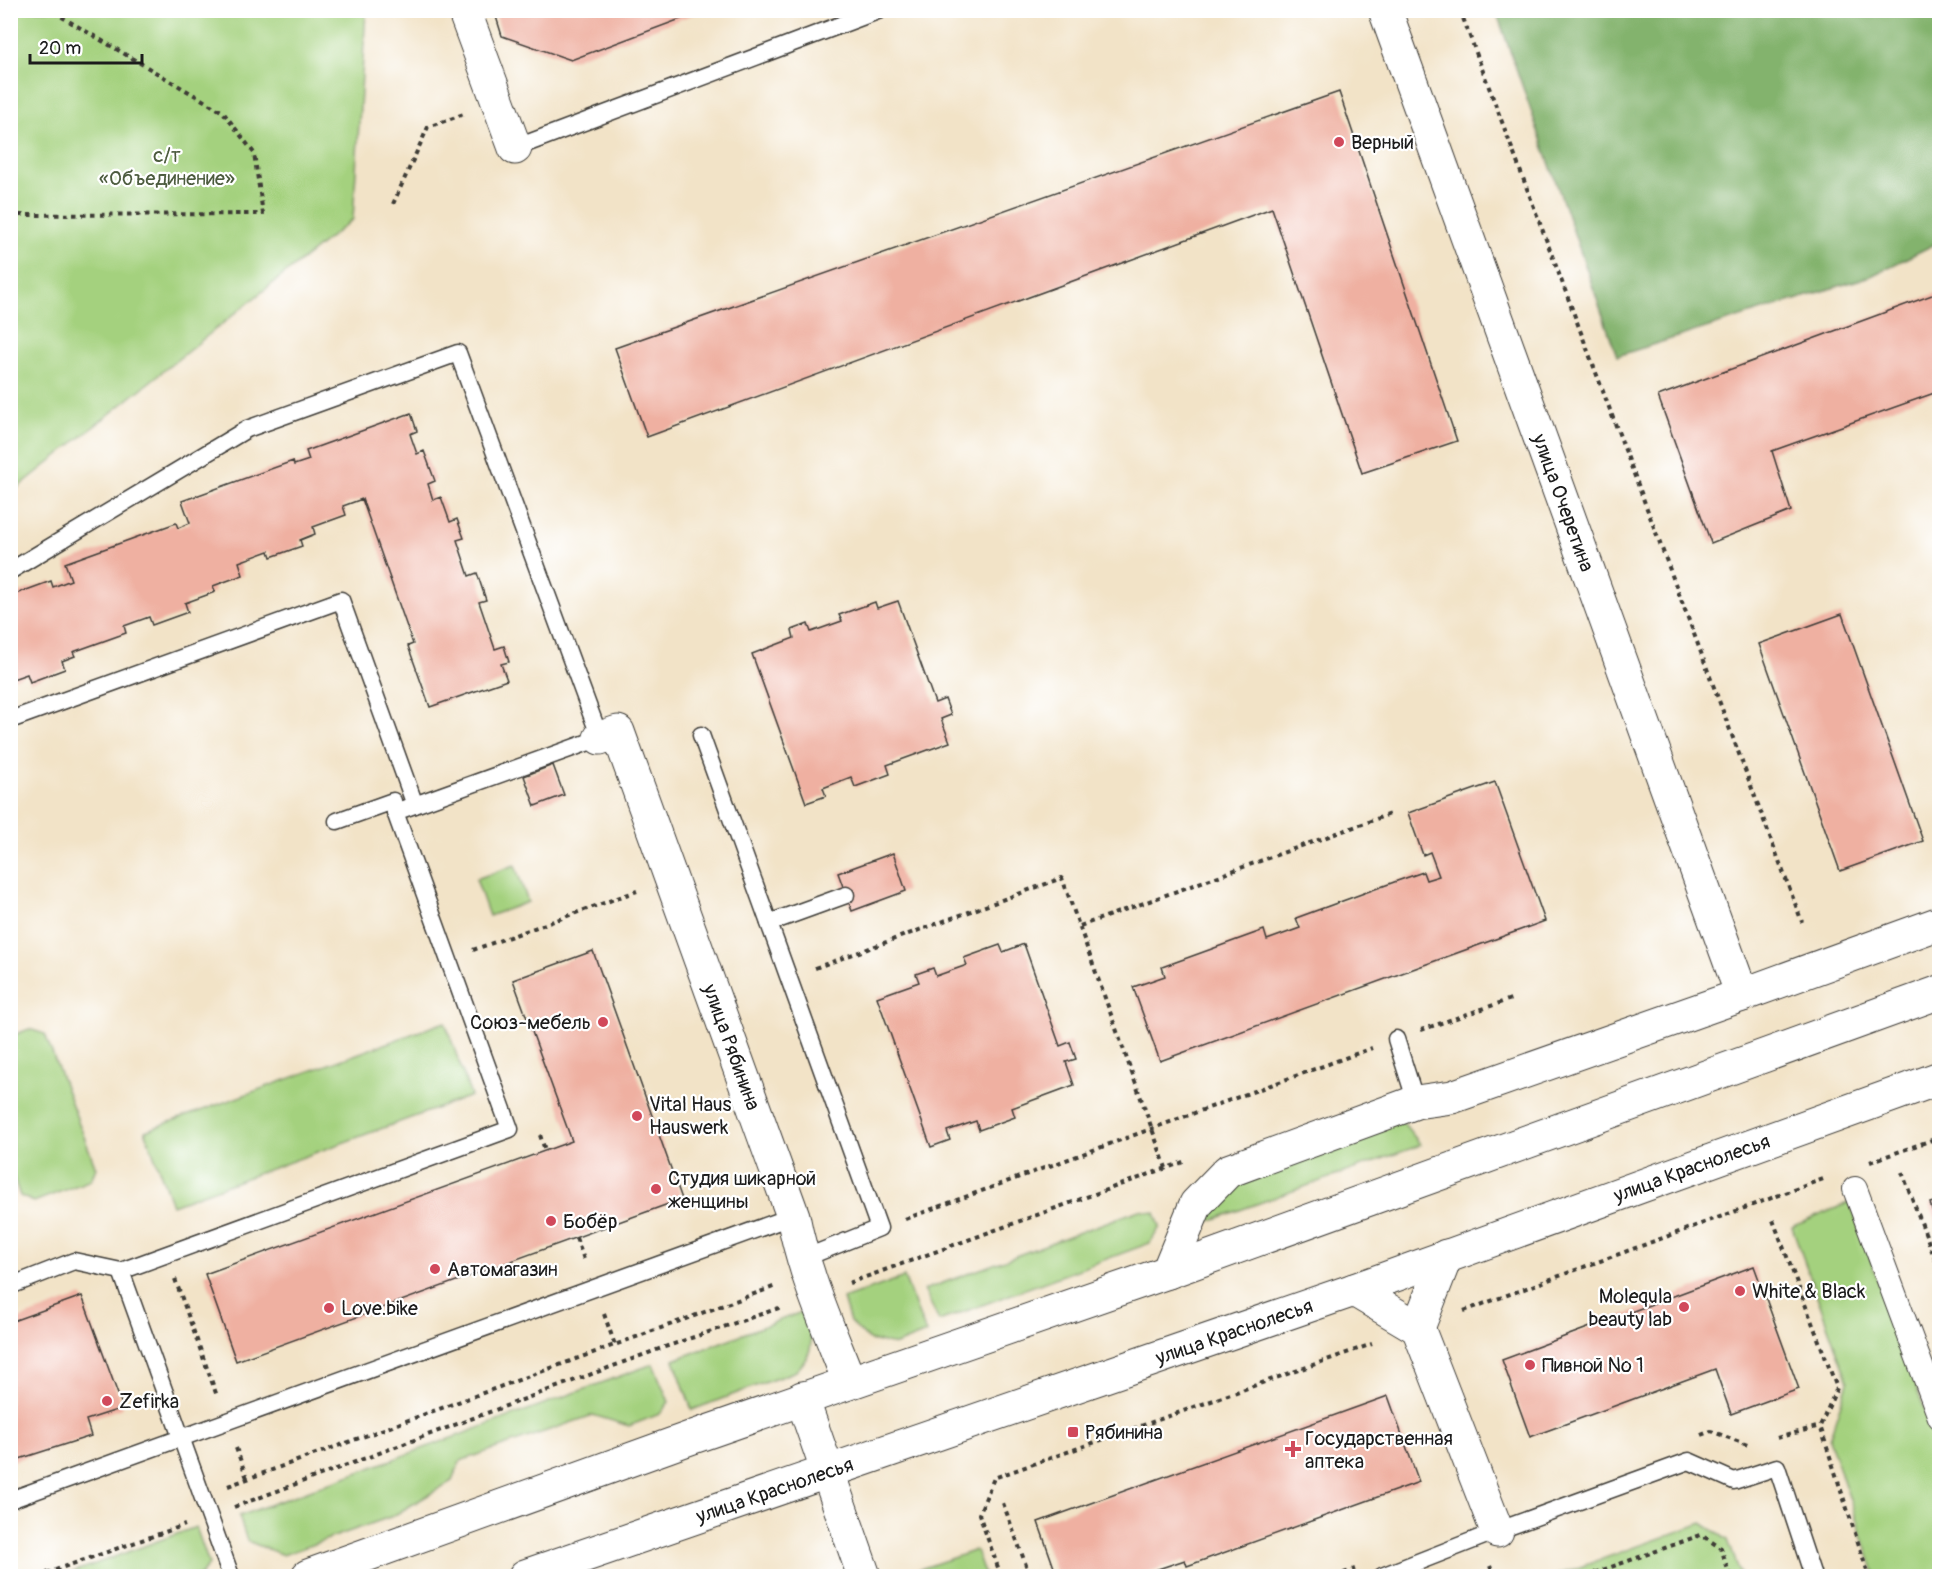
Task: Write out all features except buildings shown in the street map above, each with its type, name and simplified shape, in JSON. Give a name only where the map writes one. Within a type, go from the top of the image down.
[{"type":"street","points":[[464,10],[515,148]]},
{"type":"street","name":"улица Очеретина","points":[[1385,10],[1742,995]]},
{"type":"street","name":"улица Рябинина","points":[[600,738],[618,732],[793,1216],[810,1279],[849,1381]]},
{"type":"street","points":[[1168,1272],[1196,1204],[1228,1171],[1416,1102],[1452,1097],[1940,923]]},
{"type":"street","points":[[308,1576],[849,1381],[1168,1272],[1940,992]]},
{"type":"street","name":"улица Краснолесья","points":[[525,1576],[1354,1290],[1940,1078]]},
{"type":"street","points":[[1855,1189],[1940,1417]]},
{"type":"street","points":[[1418,1328],[1446,1256]]},
{"type":"street","points":[[1354,1290],[1418,1328],[1497,1531]]},
{"type":"street","points":[[802,1398],[864,1576]]},
{"type":"lane","points":[[515,148],[880,10]]},
{"type":"lane","points":[[10,571],[247,429],[458,353],[600,738],[395,812]]},
{"type":"lane","points":[[10,720],[341,600],[415,805]]},
{"type":"lane","points":[[701,735],[879,1228],[810,1279]]},
{"type":"lane","points":[[10,1286],[74,1261],[121,1271],[510,1130],[395,812],[393,801],[337,821]]},
{"type":"lane","points":[[769,923],[846,895]]},
{"type":"lane","points":[[1396,1039],[1416,1102]]},
{"type":"lane","points":[[10,1500],[793,1216]]},
{"type":"lane","points":[[121,1271],[231,1576]]},
{"type":"lane","points":[[1382,1576],[1689,1461],[1734,1481],[1778,1467],[1813,1576]]},
{"type":"path","points":[[10,215],[263,214],[254,153],[223,112],[50,10]]},
{"type":"path","points":[[1460,10],[1802,922]]},
{"type":"path","points":[[393,204],[428,127],[498,102]]},
{"type":"path","points":[[1080,927],[1390,814]]},
{"type":"path","points":[[789,977],[1062,878],[1167,1168]]},
{"type":"path","points":[[879,1228],[1514,998]]},
{"type":"path","points":[[540,1135],[545,1150]]},
{"type":"path","points":[[1902,1172],[1940,1272]]},
{"type":"path","points":[[1773,1220],[1837,1388],[1820,1426],[1869,1576]]},
{"type":"path","points":[[202,1495],[779,1285],[810,1279]]},
{"type":"path","points":[[38,1576],[209,1516],[659,1349],[810,1279]]},
{"type":"path","points":[[994,1479],[979,1514],[1001,1576]]},
{"type":"path","points":[[1003,1503],[1030,1576]]},
{"type":"path","points":[[1586,1576],[1701,1535],[1721,1548],[1730,1576]]},
{"type":"path","points":[[737,1576],[732,1571],[749,1576]]},
{"type":"green space","name":"с/т «Объединение»","points":[[11,10],[366,11],[353,219],[11,493]]},
{"type":"green space","points":[[1496,11],[1939,11],[1939,242],[1871,276],[1617,356]]},
{"type":"green space","points":[[515,865],[528,902],[489,916],[476,879]]},
{"type":"green space","points":[[445,1022],[471,1096],[172,1205],[145,1131]]},
{"type":"green space","points":[[29,1029],[45,1034],[96,1168],[91,1180],[34,1202],[20,1196],[11,1170],[11,1036]]},
{"type":"green space","points":[[1401,1120],[1421,1145],[1198,1225],[1240,1178]]},
{"type":"green space","points":[[1850,1202],[1939,1451],[1939,1576],[1876,1576],[1829,1439],[1848,1382],[1792,1227]]},
{"type":"green space","points":[[1139,1210],[1155,1213],[1160,1227],[1150,1243],[939,1321],[924,1290]]},
{"type":"green space","points":[[904,1277],[926,1333],[896,1345],[869,1340],[850,1322],[843,1299]]},
{"type":"green space","points":[[804,1311],[811,1343],[808,1356],[796,1371],[692,1410],[674,1360]]},
{"type":"green space","points":[[653,1364],[669,1402],[660,1414],[629,1426],[593,1415],[460,1461],[452,1481],[393,1516],[283,1555],[247,1541],[239,1516]]},
{"type":"green space","points":[[1702,1523],[1728,1540],[1741,1576],[1555,1576]]},
{"type":"green space","points":[[196,1527],[209,1564],[200,1576],[62,1576]]},
{"type":"green space","points":[[976,1550],[985,1576],[919,1576],[917,1570]]},
{"type":"place","name":"Верный","points":[[1339,142]]},
{"type":"place","name":"Союз-мебель","points":[[603,1022]]},
{"type":"place","name":"Vital Haus Hauswerk","points":[[637,1116]]},
{"type":"place","name":"Студия шикарной женщины","points":[[656,1189]]},
{"type":"place","name":"Бобёр","points":[[551,1221]]},
{"type":"place","name":"Автомагазин","points":[[435,1269]]},
{"type":"place","name":"White & Black","points":[[1740,1291]]},
{"type":"place","name":"Molequla beauty lab","points":[[1684,1307]]},
{"type":"place","name":"Love.bike","points":[[329,1308]]},
{"type":"place","name":"Пивной № 1","points":[[1530,1365]]},
{"type":"place","name":"Zefirka","points":[[107,1401]]},
{"type":"place","name":"Рябинина","points":[[1073,1432]]},
{"type":"place","name":"Государственная аптека","points":[[1293,1449]]}]
